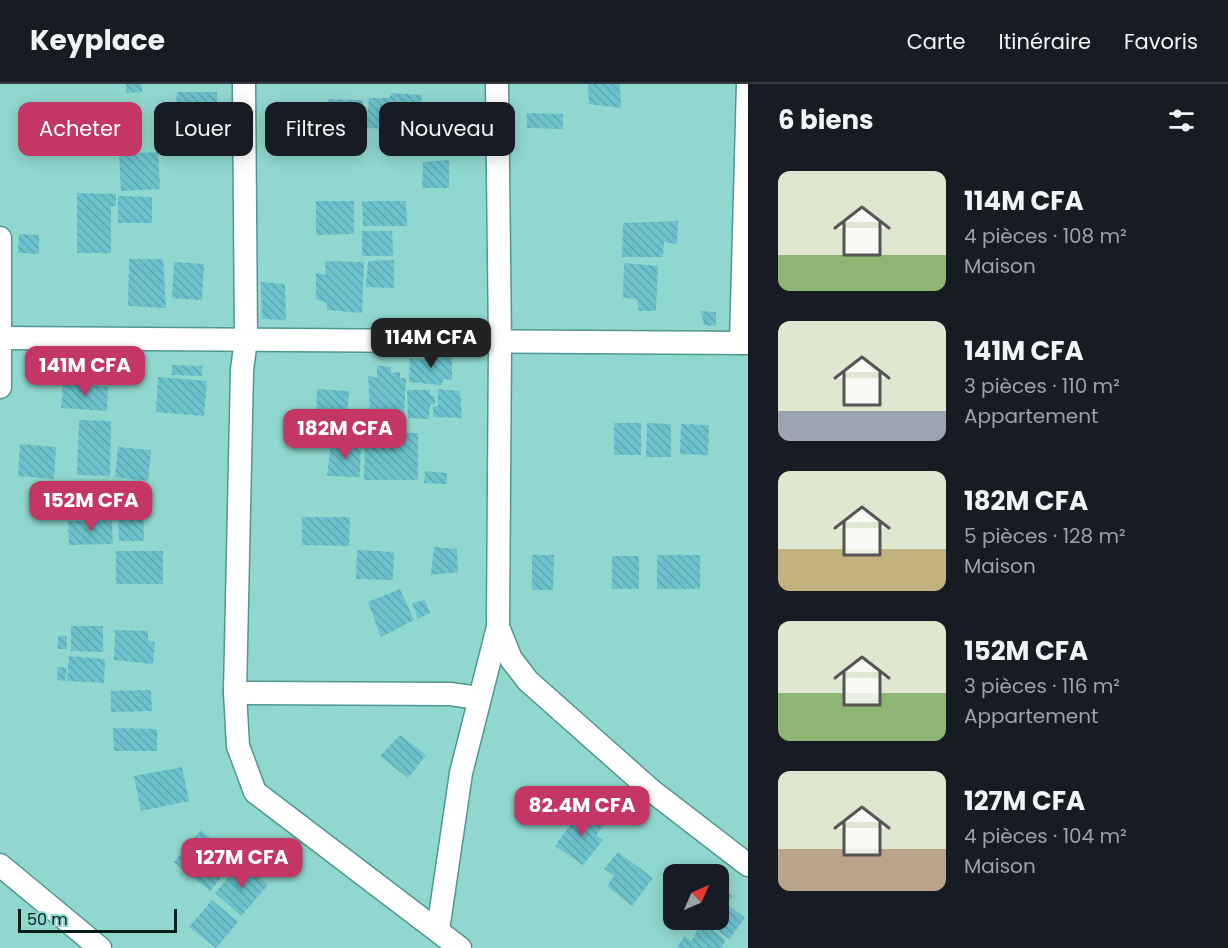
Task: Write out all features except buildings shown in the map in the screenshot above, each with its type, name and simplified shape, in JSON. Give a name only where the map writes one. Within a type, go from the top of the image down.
[{"type":"street","points":[[244,84],[246,340],[242,370],[235,693],[238,746],[255,792],[340,859],[460,948]]},
{"type":"street","points":[[438,930],[461,773],[498,627],[500,343],[497,84]]},
{"type":"street","points":[[0,338],[745,343],[747,84]]},
{"type":"street","points":[[0,238],[0,387]]},
{"type":"street","points":[[498,627],[511,659],[528,681],[652,790],[748,865]]},
{"type":"street","points":[[235,693],[450,694],[479,698]]},
{"type":"street","points":[[0,865],[100,948]]}]
